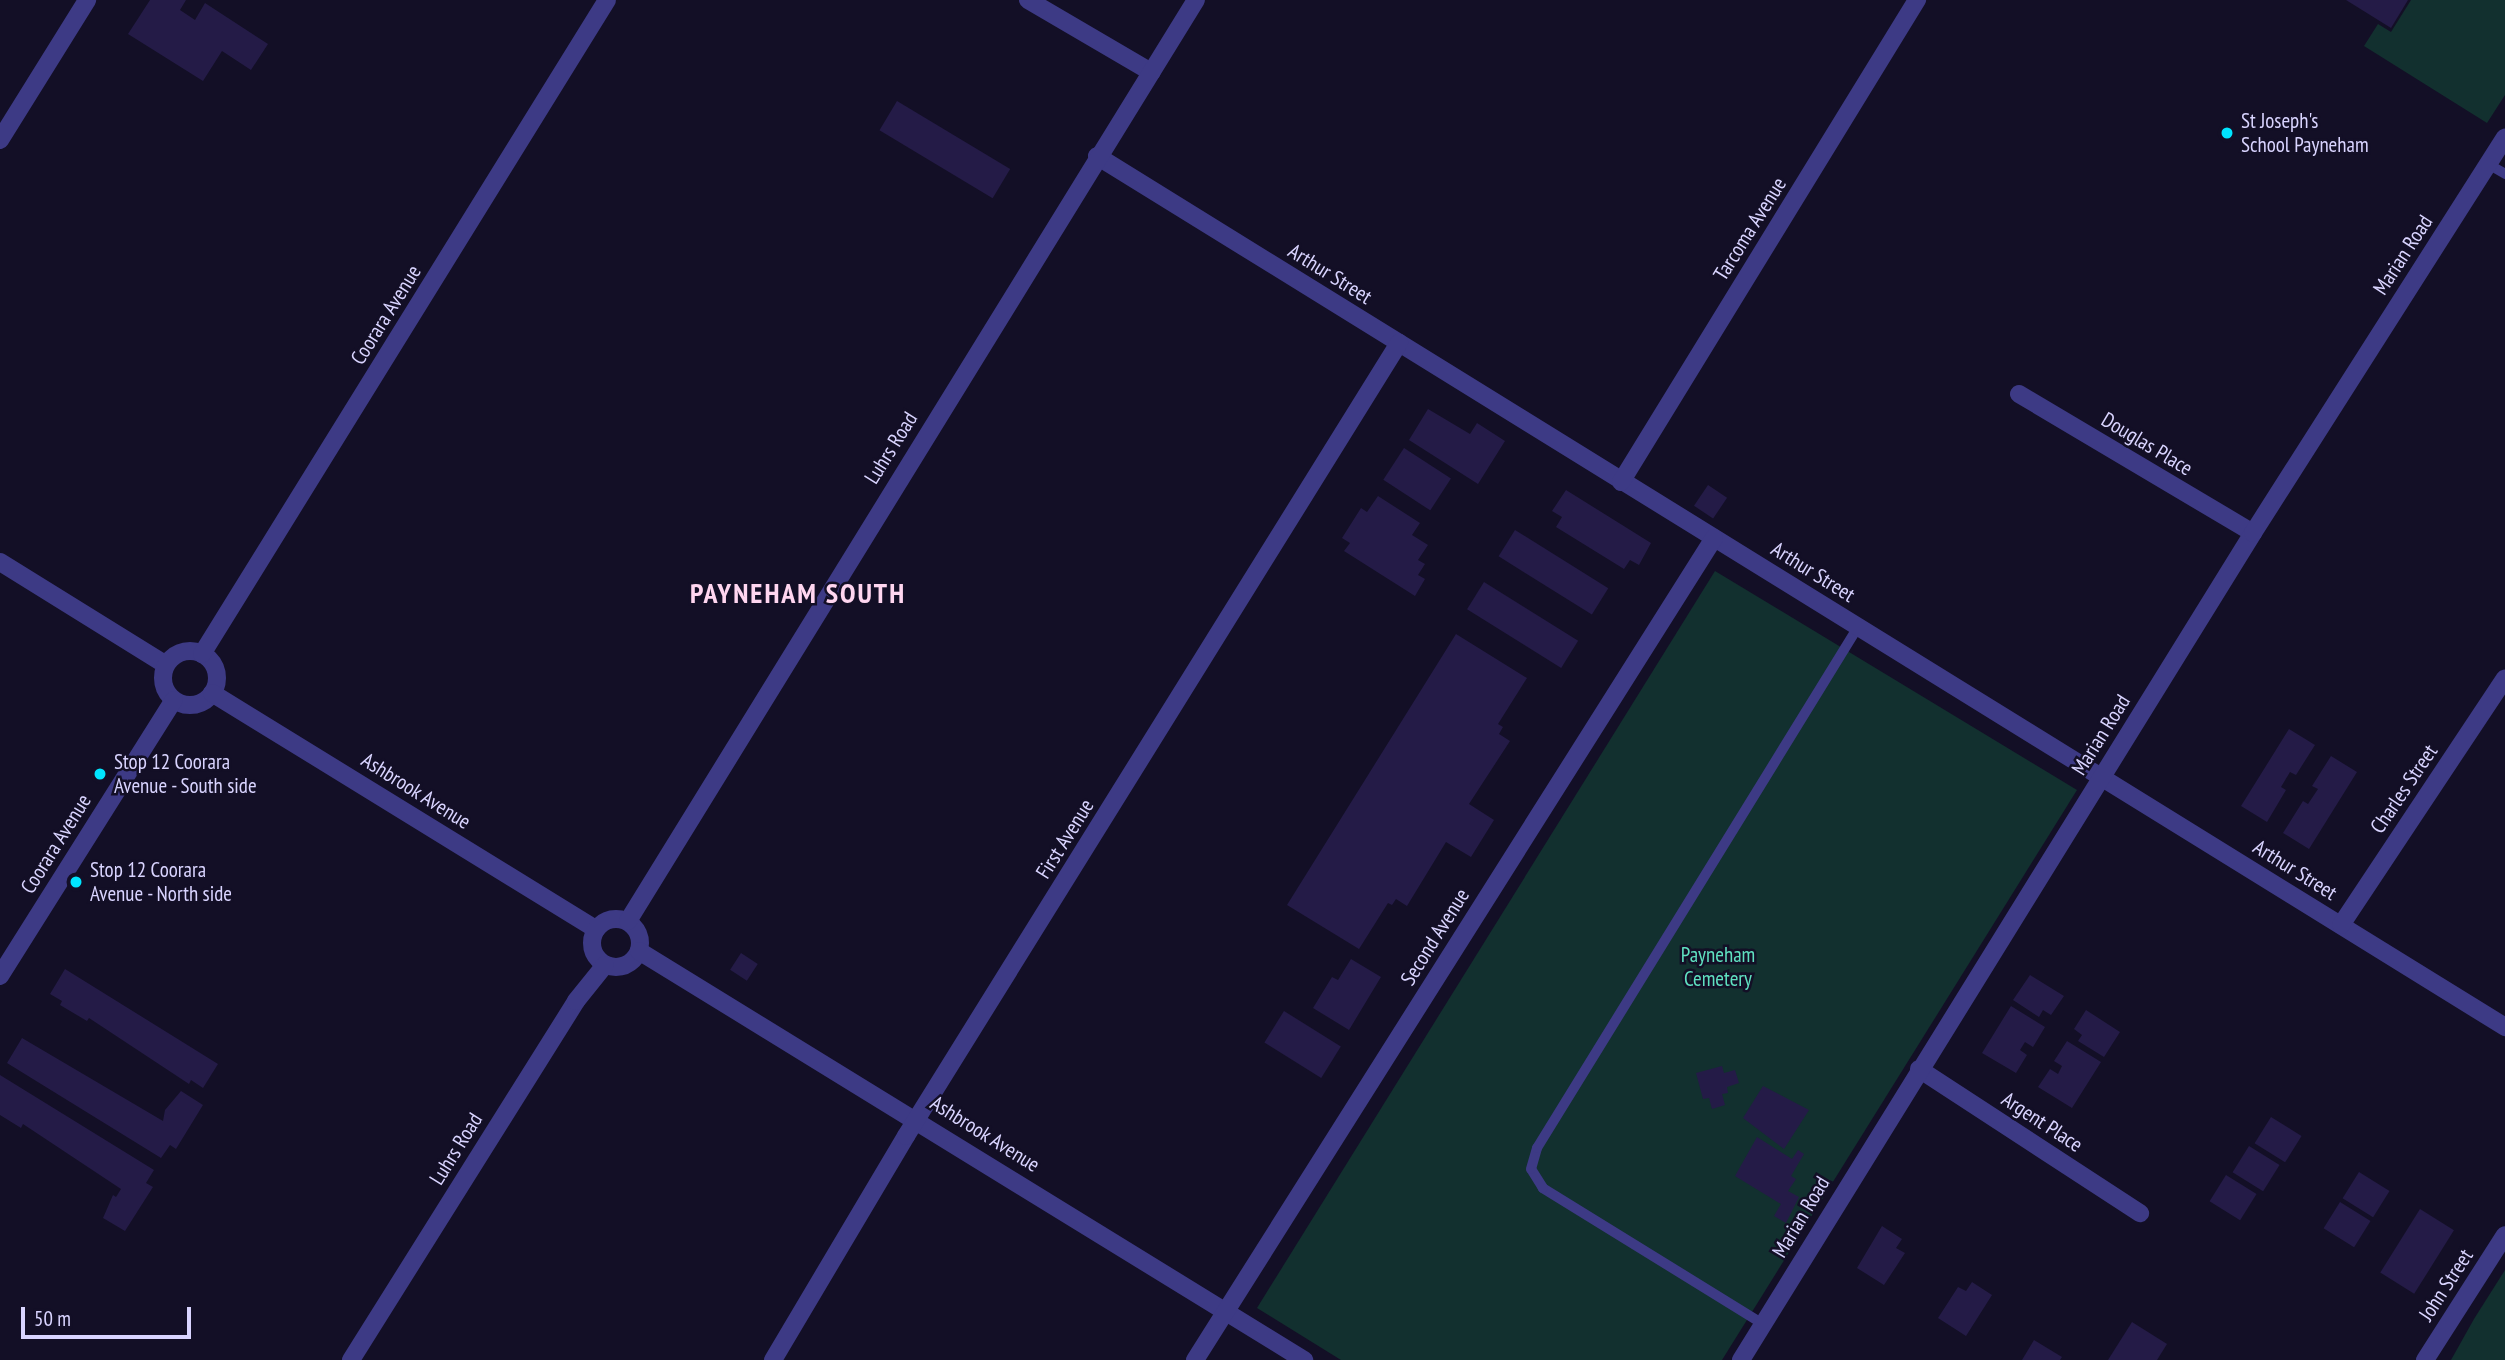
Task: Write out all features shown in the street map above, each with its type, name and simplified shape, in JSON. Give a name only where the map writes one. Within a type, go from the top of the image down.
[{"type":"street","points":[[3,129],[87,0]]},
{"type":"street","name":"Coorara Avenue","points":[[202,654],[607,0]]},
{"type":"street","points":[[1028,0],[1150,72]]},
{"type":"street","name":"Luhrs Road","points":[[628,921],[1097,156],[1196,0]]},
{"type":"street","name":"Tarcoma Avenue","points":[[1622,482],[1917,0]]},
{"type":"street","name":"Marian Road","points":[[1741,1360],[2253,533],[2505,138]]},
{"type":"street","name":"Arthur Street","points":[[1097,156],[2505,1027]]},
{"type":"street","name":"First Avenue","points":[[773,1360],[917,1118],[1399,343]]},
{"type":"street","name":"Douglas Place","points":[[2019,394],[2253,533]]},
{"type":"street","name":"Second Avenue","points":[[1195,1360],[1714,538]]},
{"type":"street","points":[[0,562],[166,665]]},
{"type":"street","points":[[185,651],[202,654],[217,673],[212,694],[195,705],[174,700],[163,683],[166,665],[185,651]]},
{"type":"street","name":"Charles Street","points":[[2341,925],[2505,678]]},
{"type":"street","name":"Ashbrook Avenue","points":[[212,694],[596,929]]},
{"type":"street","name":"Coorara Avenue","points":[[0,976],[174,700]]},
{"type":"street","points":[[609,919],[628,921],[639,934],[639,951],[628,964],[605,965],[592,951],[596,929],[609,919]]},
{"type":"street","name":"Ashbrook Avenue","points":[[639,951],[917,1118],[1304,1360]]},
{"type":"street","name":"Luhrs Road","points":[[351,1360],[576,1001],[605,965]]},
{"type":"street","name":"Argent Place","points":[[1919,1069],[2140,1213]]},
{"type":"street","name":"John Street","points":[[2425,1360],[2505,1235]]},
{"type":"lane","points":[[2488,164],[2505,174]]},
{"type":"lane","points":[[1763,1324],[1542,1188],[1531,1169],[1537,1148],[1858,627]]},
{"type":"green space","points":[[2411,0],[2505,0],[2505,95],[2487,123],[2364,46],[2378,24],[2391,32]]},
{"type":"green space","name":"Payneham Cemetery","points":[[1715,571],[2077,790],[1722,1360],[1341,1360],[1257,1308]]},
{"type":"green space","points":[[2505,1270],[2505,1360],[2451,1360],[2474,1319]]},
{"type":"building","points":[[150,0],[186,0],[180,10],[195,20],[205,3],[268,44],[251,70],[222,51],[203,81],[128,34]]},
{"type":"building","points":[[2346,0],[2408,0],[2391,28]]},
{"type":"building","points":[[897,101],[1010,169],[993,198],[879,130]]},
{"type":"building","points":[[1428,409],[1470,434],[1477,423],[1505,441],[1478,484],[1409,440]]},
{"type":"building","points":[[1404,448],[1451,478],[1430,510],[1383,480]]},
{"type":"building","points":[[1708,485],[1727,498],[1713,519],[1694,506]]},
{"type":"building","points":[[1566,490],[1651,543],[1639,565],[1630,560],[1624,569],[1556,527],[1562,517],[1552,511]]},
{"type":"building","points":[[1378,496],[1420,523],[1412,535],[1428,545],[1418,560],[1425,564],[1418,575],[1425,579],[1415,596],[1344,551],[1350,543],[1342,538],[1361,508],[1367,512]]},
{"type":"building","points":[[1515,530],[1608,588],[1592,615],[1499,556]]},
{"type":"building","points":[[1484,582],[1578,641],[1561,668],[1467,609]]},
{"type":"building","points":[[1456,634],[1527,678],[1498,724],[1503,727],[1499,734],[1510,741],[1469,804],[1494,820],[1471,857],[1446,842],[1407,906],[1396,899],[1392,905],[1388,903],[1359,949],[1287,905]]},
{"type":"building","points":[[2289,729],[2315,745],[2296,775],[2290,772],[2281,787],[2286,790],[2267,822],[2241,806]]},
{"type":"building","points":[[2331,756],[2357,772],[2309,849],[2283,833],[2303,801],[2308,804],[2318,789],[2312,786]]},
{"type":"building","points":[[741,953],[758,964],[747,981],[730,970]]},
{"type":"building","points":[[1351,959],[1381,977],[1349,1030],[1313,1008],[1332,977],[1338,980]]},
{"type":"building","points":[[65,969],[218,1064],[203,1088],[191,1080],[189,1084],[89,1018],[87,1021],[60,1005],[62,1001],[50,994]]},
{"type":"building","points":[[2030,975],[2064,996],[2051,1015],[2043,1010],[2039,1017],[2013,1000]]},
{"type":"building","points":[[2011,1006],[2045,1027],[2033,1047],[2025,1042],[2020,1050],[2027,1055],[2016,1073],[1982,1053]]},
{"type":"building","points":[[2086,1010],[2120,1032],[2104,1057],[2078,1041],[2082,1035],[2074,1029]]},
{"type":"building","points":[[1284,1011],[1341,1047],[1321,1078],[1264,1042]]},
{"type":"building","points":[[22,1038],[163,1121],[165,1110],[181,1091],[203,1105],[176,1149],[170,1145],[161,1158],[7,1063]]},
{"type":"building","points":[[2067,1041],[2101,1062],[2072,1108],[2038,1087],[2050,1069],[2058,1074],[2062,1066],[2054,1061]]},
{"type":"building","points":[[1722,1066],[1724,1073],[1735,1070],[1739,1083],[1727,1087],[1728,1093],[1722,1094],[1725,1105],[1712,1109],[1709,1098],[1703,1099],[1696,1073]]},
{"type":"building","points":[[0,1075],[154,1170],[146,1183],[153,1187],[125,1231],[103,1218],[113,1195],[116,1197],[121,1189],[23,1124],[21,1128],[0,1115]]},
{"type":"building","points":[[1763,1086],[1809,1110],[1784,1149],[1743,1118]]},
{"type":"building","points":[[2271,1117],[2302,1136],[2285,1162],[2255,1143]]},
{"type":"building","points":[[1757,1137],[1792,1159],[1798,1150],[1804,1154],[1791,1176],[1796,1179],[1788,1191],[1799,1197],[1786,1223],[1774,1216],[1781,1204],[1735,1176]]},
{"type":"building","points":[[2249,1146],[2280,1165],[2263,1191],[2233,1172]]},
{"type":"building","points":[[2359,1172],[2390,1191],[2373,1217],[2343,1198]]},
{"type":"building","points":[[2226,1175],[2257,1194],[2240,1220],[2210,1201]]},
{"type":"building","points":[[2340,1202],[2371,1221],[2354,1247],[2324,1228]]},
{"type":"building","points":[[2420,1209],[2454,1230],[2414,1294],[2380,1273]]},
{"type":"building","points":[[1882,1226],[1902,1239],[1896,1248],[1905,1253],[1884,1285],[1857,1268]]},
{"type":"building","points":[[1972,1282],[1992,1295],[1966,1336],[1938,1318],[1958,1287],[1966,1291]]},
{"type":"building","points":[[2132,1322],[2167,1344],[2157,1360],[2108,1360]]},
{"type":"building","points":[[2034,1340],[2062,1357],[2060,1360],[2022,1360]]},
{"type":"place","name":"St Joseph's School Payneham","points":[[2227,133]]},
{"type":"place","name":"Stop 12 Coorara Avenue - South side","points":[[100,774]]},
{"type":"place","name":"Stop 12 Coorara Avenue - North side","points":[[76,882]]},
{"type":"district","name":"PAYNEHAM SOUTH","points":[[798,593]]}]
